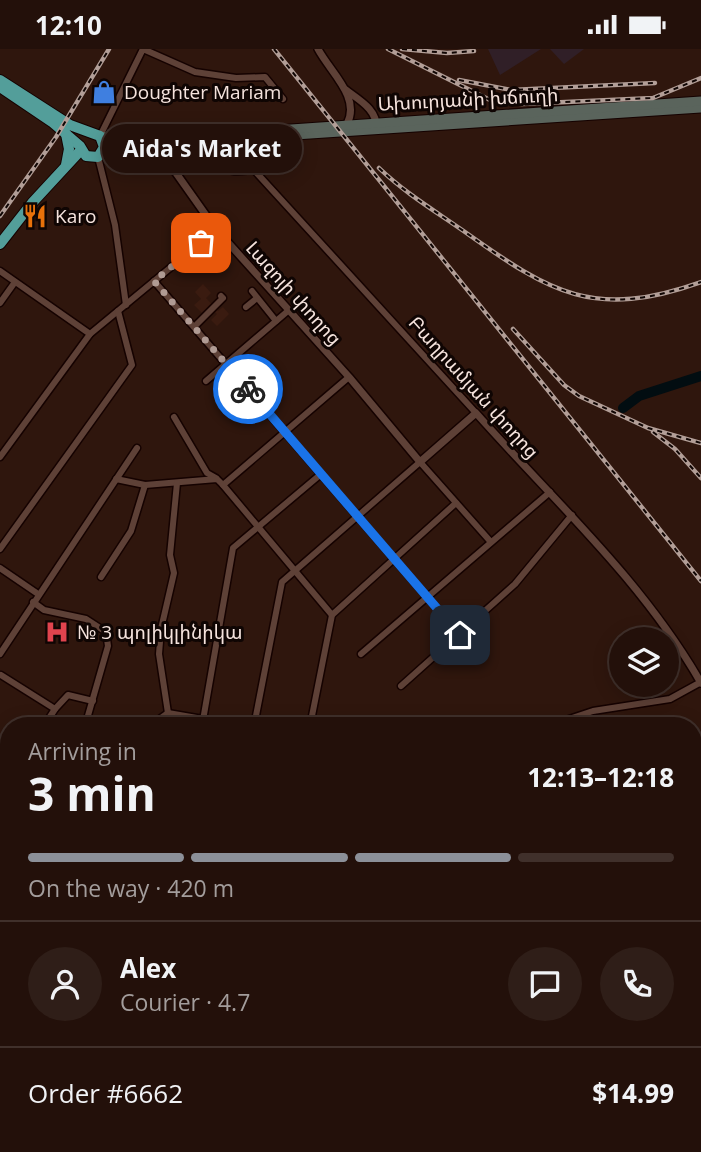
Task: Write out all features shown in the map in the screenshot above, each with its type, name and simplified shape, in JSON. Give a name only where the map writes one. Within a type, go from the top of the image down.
[{"type":"highway","points":[[0,80],[88,134],[100,136],[104,147],[97,156],[65,169]]},
{"type":"highway","points":[[0,87],[66,134],[86,156],[97,156]]},
{"type":"highway","points":[[65,169],[69,149],[66,134]]},
{"type":"highway","points":[[0,244],[65,169],[80,148],[82,139],[88,134]]},
{"type":"main road","name":"Ախուրյանի խճուղի","points":[[238,135],[248,138],[376,125],[701,101]]},
{"type":"main road","name":"Ախուրյանի խճուղի","points":[[97,156],[128,140],[225,136],[347,124],[376,125],[701,108]]},
{"type":"main road","points":[[100,136],[128,140]]},
{"type":"street","points":[[100,136],[143,49],[195,72],[236,78],[265,77],[283,99]]},
{"type":"street","points":[[318,49],[353,107],[347,124]]},
{"type":"street","points":[[343,88],[371,110],[376,125]]},
{"type":"street","name":"Բաղրամյան փողոց","points":[[225,136],[220,162],[223,168],[229,171],[254,170],[572,515],[656,612],[701,683]]},
{"type":"street","name":"Լազոյի փողոց","points":[[152,139],[216,230],[349,377],[420,462]]},
{"type":"street","points":[[97,156],[116,225],[125,305]]},
{"type":"street","points":[[0,457],[90,334],[216,230]]},
{"type":"street","points":[[0,271],[90,334]]},
{"type":"street","points":[[154,281],[460,635]]},
{"type":"street","points":[[0,303],[15,282]]},
{"type":"street","points":[[251,291],[276,321]]},
{"type":"street","points":[[195,326],[223,298],[221,296]]},
{"type":"street","points":[[246,307],[257,298]]},
{"type":"street","points":[[206,381],[289,310]]},
{"type":"street","points":[[0,549],[132,365],[118,311]]},
{"type":"street","points":[[116,479],[145,485],[220,482],[285,432],[349,377]]},
{"type":"street","points":[[256,717],[282,582],[476,413]]},
{"type":"street","points":[[174,417],[207,473],[220,482],[332,615]]},
{"type":"street","points":[[0,654],[137,448]]},
{"type":"street","points":[[420,462],[491,541]]},
{"type":"street","points":[[203,717],[233,548],[321,474]]},
{"type":"street","points":[[168,713],[159,654],[161,629],[174,573],[170,555],[177,483]]},
{"type":"street","points":[[101,577],[131,531],[145,485]]},
{"type":"street","points":[[361,654],[550,492]]},
{"type":"street","points":[[312,717],[332,615],[456,503]]},
{"type":"street","points":[[401,686],[515,585],[572,515]]},
{"type":"street","points":[[0,568],[38,594]]},
{"type":"street","points":[[33,602],[44,610],[61,616],[86,619],[106,632],[108,646],[88,717]]},
{"type":"street","points":[[0,675],[55,709]]},
{"type":"street","points":[[575,717],[593,711],[670,699],[701,683]]},
{"type":"street","points":[[50,717],[68,695],[93,701]]},
{"type":"street","points":[[168,713],[182,717]]},
{"type":"street","points":[[162,717],[168,713]]},
{"type":"shaded area","points":[[488,49],[541,49],[500,75]]},
{"type":"shaded area","points":[[550,49],[584,49],[564,64]]},
{"type":"shaded area","points":[[203,284],[211,293],[206,298],[218,311],[223,307],[229,314],[217,326],[211,320],[217,314],[210,307],[202,313],[194,305],[201,299],[195,292]]},
{"type":"waterway","points":[[623,408],[639,396],[701,376]]},
{"type":"railway","points":[[0,216],[56,137],[109,49]]},
{"type":"railway","points":[[274,49],[701,581]]},
{"type":"railway","points":[[388,49],[494,102],[522,104],[653,98],[701,78]]},
{"type":"railway","points":[[402,49],[447,53],[474,51]]},
{"type":"railway","points":[[459,80],[511,90],[655,83]]},
{"type":"railway","points":[[379,168],[410,194],[495,253],[549,285],[602,299],[631,299],[701,282]]},
{"type":"railway","points":[[513,329],[564,385],[579,396],[648,428],[701,443]]},
{"type":"railway","points":[[653,432],[675,449],[701,478]]},
{"type":"way so far","points":[[201,243],[154,281],[248,389]]},
{"type":"place","name":"Doughter Mariam","points":[[104,92]]},
{"type":"place","name":"Karo","points":[[35,216]]},
{"type":"place","name":"Aida's Market","points":[[201,243]]},
{"type":"place","name":"№ 3 պոլիկլինիկա","points":[[57,632]]},
{"type":"route","points":[[248,389],[460,635]]}]
